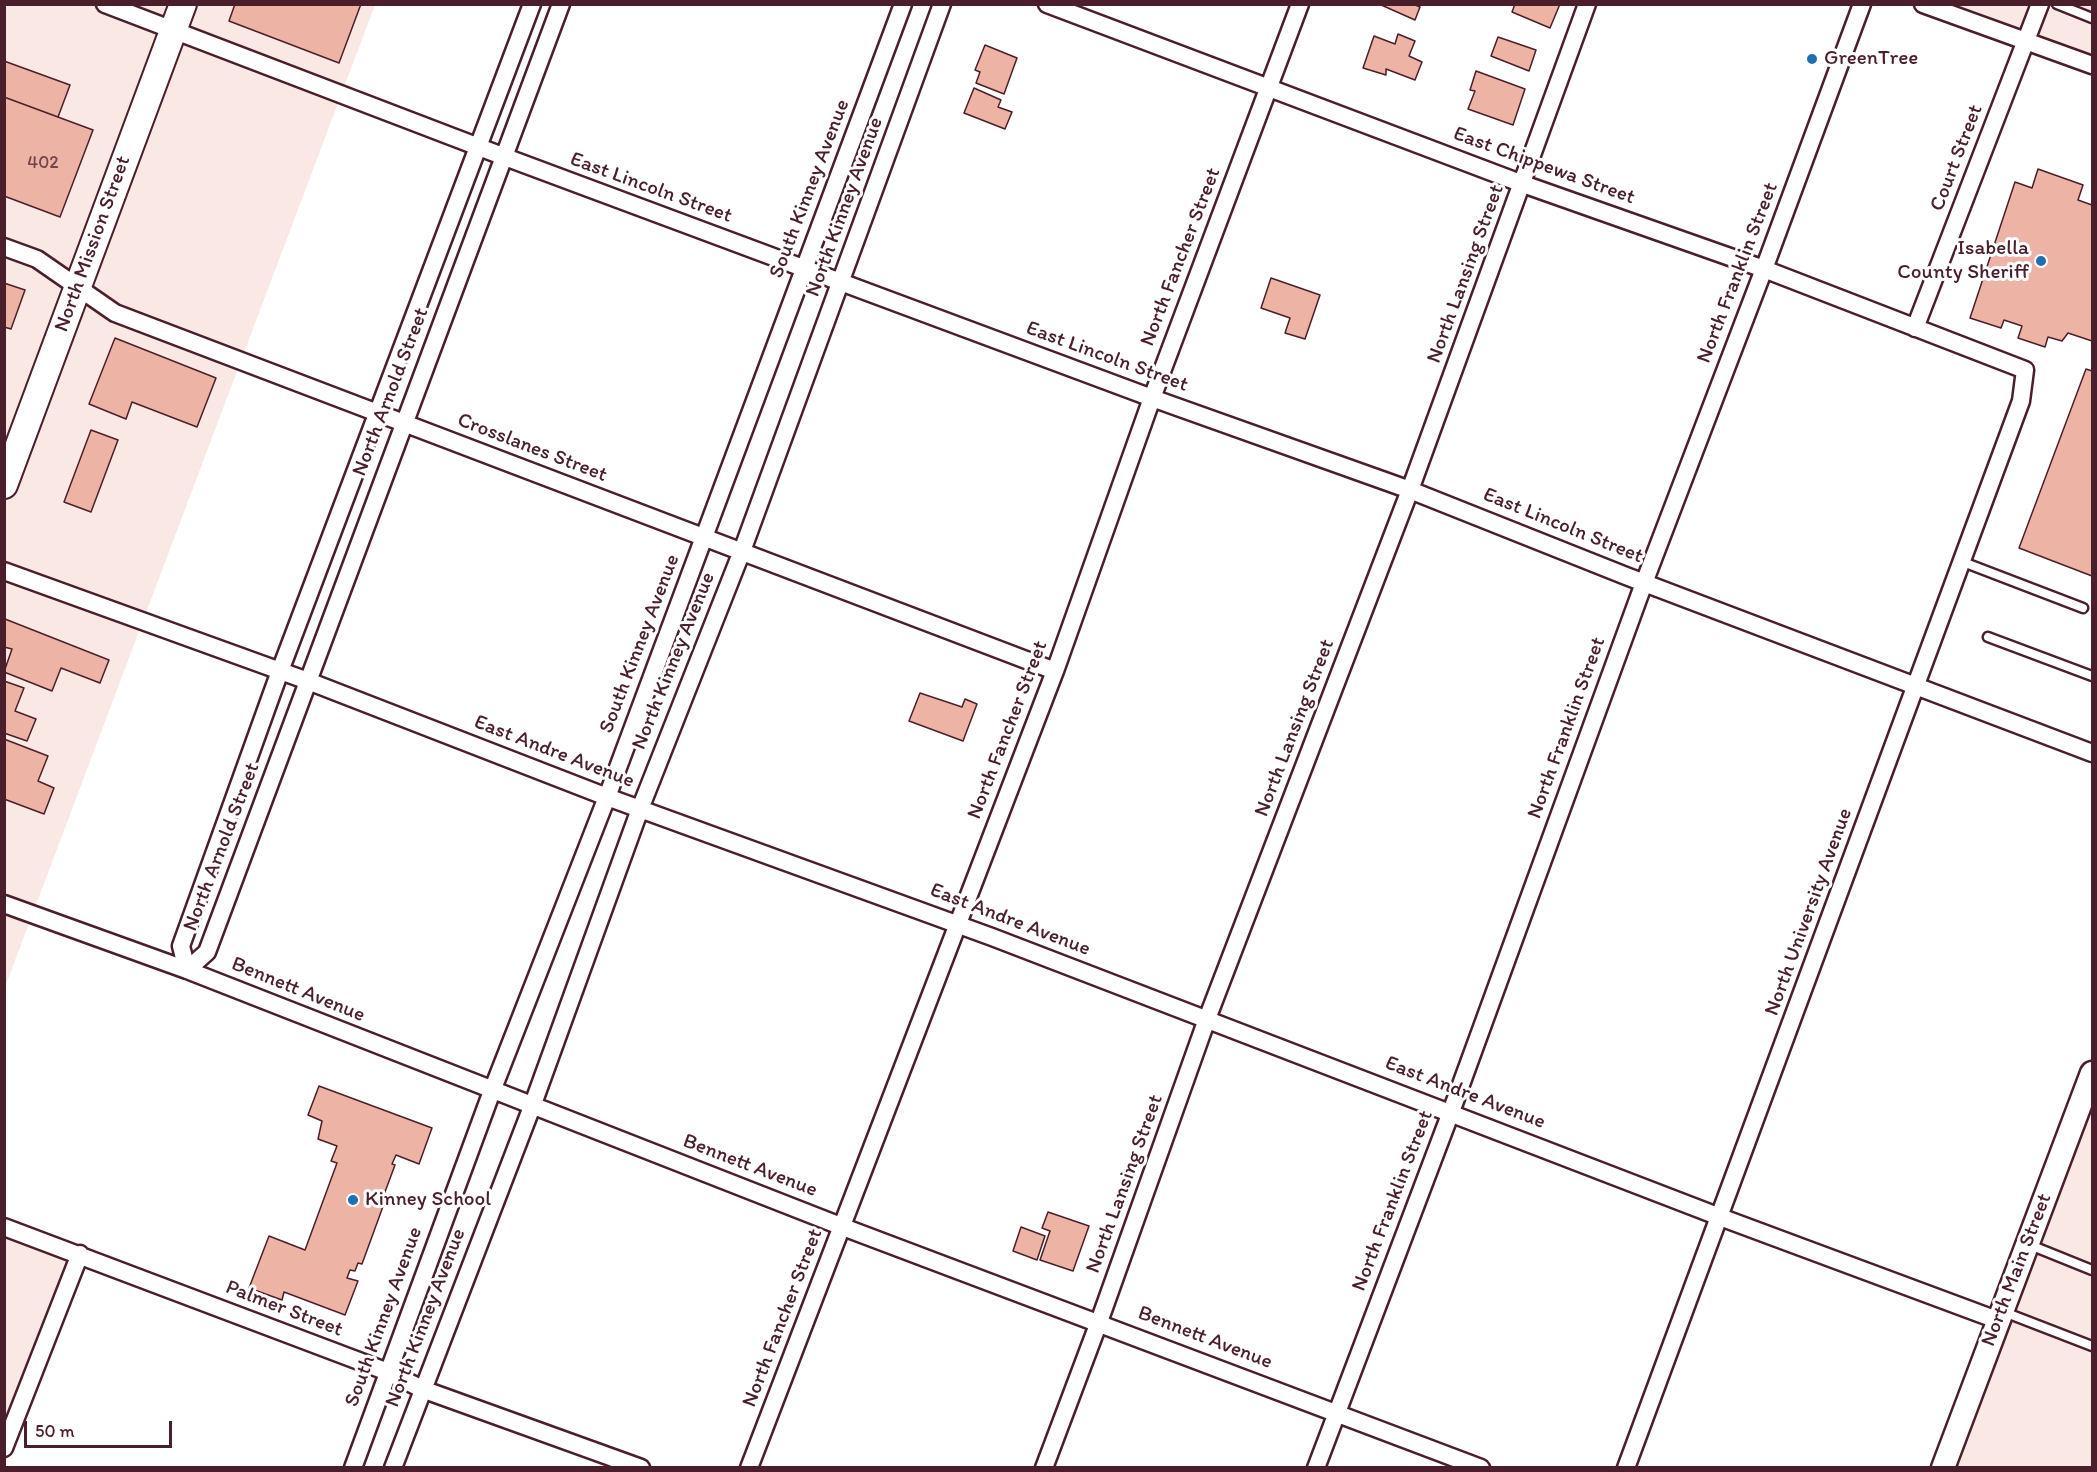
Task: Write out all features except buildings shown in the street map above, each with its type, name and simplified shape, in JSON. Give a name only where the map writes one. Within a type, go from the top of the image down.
[{"type":"main road","name":"North Mission Street","points":[[4,484],[183,4]]},
{"type":"street","name":"East Lincoln Street","points":[[105,4],[505,158],[1152,398],[1410,490],[1644,583],[2092,753]]},
{"type":"street","name":"North Arnold Street","points":[[532,4],[480,147],[280,671],[181,946],[187,970],[207,952],[402,424],[505,158],[561,4]]},
{"type":"street","name":"South Kinney Avenue","points":[[353,1467],[492,1091],[607,797],[903,4]]},
{"type":"street","name":"North Kinney Avenue","points":[[393,1467],[533,1104],[640,809],[742,551],[942,4]]},
{"type":"street","name":"East Chippewa Street","points":[[1047,4],[1524,184],[1764,269],[2025,370]]},
{"type":"street","name":"North Fancher Street","points":[[749,1467],[843,1227],[1054,671],[1152,398],[1300,4]]},
{"type":"street","name":"North Lansing Street","points":[[1044,1467],[1099,1322],[1207,1019],[1410,490],[1524,184],[1587,4]]},
{"type":"street","name":"North Franklin Street","points":[[1316,1467],[1451,1112],[1644,583],[1862,4]]},
{"type":"street","points":[[1923,4],[2092,65]]},
{"type":"street","name":"Court Street","points":[[1916,328],[2040,4]]},
{"type":"street","name":"Crosslanes Street","points":[[4,247],[37,259],[115,313],[1054,671]]},
{"type":"street","name":"North University Avenue","points":[[1626,1467],[2021,401],[2025,370]]},
{"type":"street","name":"East Andre Avenue","points":[[4,571],[308,681],[607,797],[957,924],[1720,1217],[1999,1316]]},
{"type":"street","name":"Bennett Avenue","points":[[4,904],[187,970],[843,1227],[1481,1467]]},
{"type":"street","name":"North Main Street","points":[[1943,1467],[2092,1073]]},
{"type":"street","name":"Palmer Street","points":[[4,1227],[388,1372],[422,1389],[641,1467]]},
{"type":"street","points":[[4,1448],[80,1254]]},
{"type":"lane","points":[[2057,4],[2092,18]]},
{"type":"lane","points":[[1962,562],[2083,608]]},
{"type":"lane","points":[[1988,637],[2092,676]]},
{"type":"lane","points":[[2026,1244],[2092,1270]]},
{"type":"lane","points":[[1999,1316],[2092,1346]]},
{"type":"shaded area","points":[[5,5],[375,5],[5,987]]},
{"type":"shaded area","points":[[1923,5],[2092,5],[2092,65]]},
{"type":"shaded area","points":[[2092,1078],[2092,1467],[1944,1467]]},
{"type":"shaded area","points":[[5,1227],[80,1254],[5,1448]]},
{"type":"place","name":"GreenTree","points":[[1812,59]]},
{"type":"place","name":"Isabella County Sheriff","points":[[2041,261]]},
{"type":"place","name":"Kinney School","points":[[353,1200]]}]
